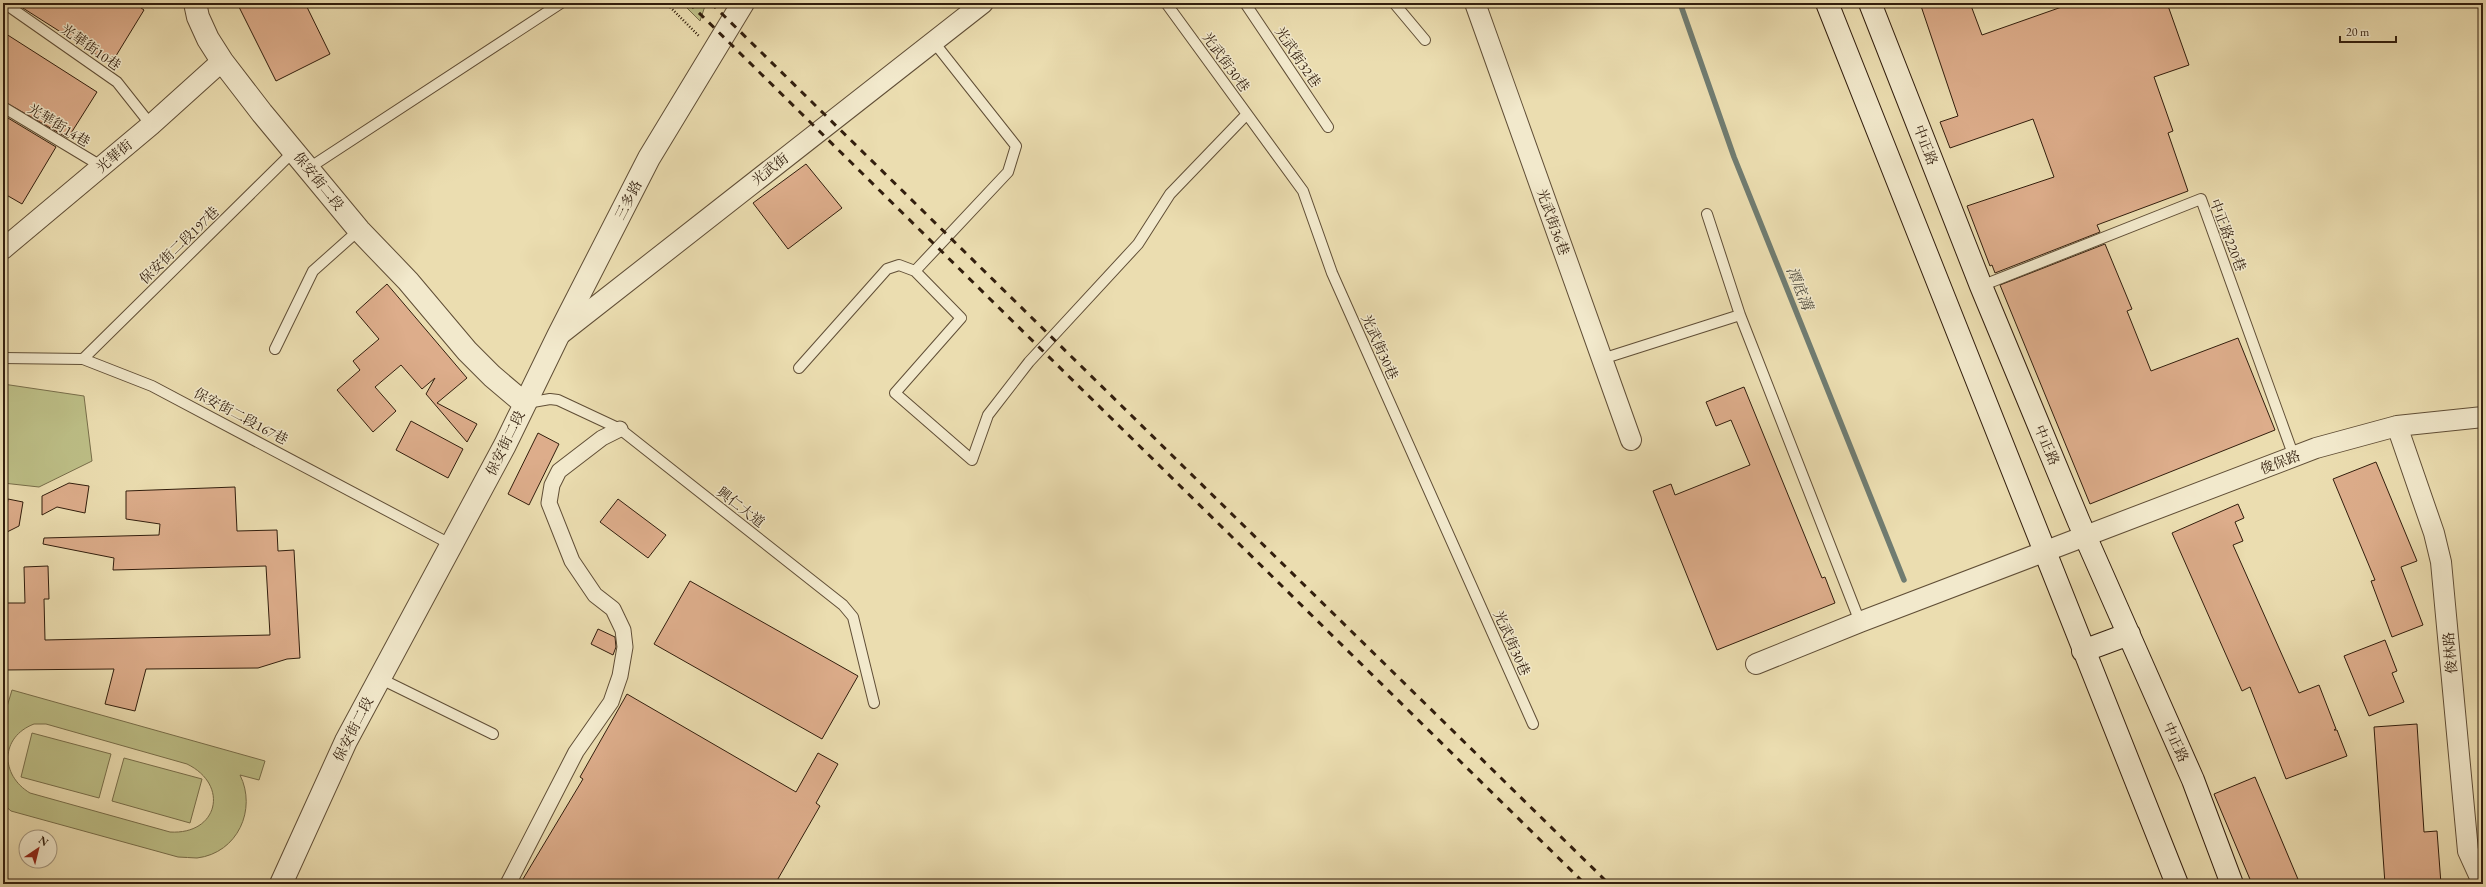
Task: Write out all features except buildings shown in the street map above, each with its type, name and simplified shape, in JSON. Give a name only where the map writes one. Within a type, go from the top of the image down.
[{"type":"main road","name":"保安街二段","points":[[195,3],[198,17],[208,39],[222,62],[359,230],[408,281],[467,351],[492,376],[525,404],[505,445],[379,678],[340,754],[281,884]]},
{"type":"main road","name":"三多路","points":[[525,404],[649,158],[743,3]]},
{"type":"main road","points":[[1827,3],[2083,651],[2177,884]]},
{"type":"main road","name":"中正路","points":[[1870,3],[1981,286],[2085,537],[2193,780],[2232,884]]},
{"type":"main road","points":[[2083,651],[2129,634]]},
{"type":"street","name":"光武街","points":[[558,336],[983,3]]},
{"type":"street","name":"光武街36巷","points":[[1475,3],[1632,440]]},
{"type":"street","name":"光華街","points":[[5,243],[151,125],[222,62]]},
{"type":"street","name":"俊保路","points":[[1756,664],[1860,622],[2294,457],[2348,439],[2397,426],[2483,417]]},
{"type":"street","name":"俊林路","points":[[2397,426],[2434,533],[2441,562],[2468,850],[2483,884]]},
{"type":"street","points":[[508,884],[576,752],[611,702],[620,676],[625,647],[622,630],[613,609],[595,595],[572,561],[550,503],[552,485],[559,471],[602,438],[620,429]]},
{"type":"lane","name":"光華街10巷","points":[[4,3],[118,82],[151,125]]},
{"type":"lane","points":[[309,168],[561,3]]},
{"type":"lane","name":"光武街30巷","points":[[1166,3],[1303,191],[1332,273],[1532,724]]},
{"type":"lane","name":"光武街32巷","points":[[1245,3],[1328,127]]},
{"type":"lane","points":[[1394,3],[1425,40]]},
{"type":"lane","points":[[915,271],[1008,172],[1016,146],[933,41]]},
{"type":"lane","name":"光華街14巷","points":[[3,107],[101,166]]},
{"type":"lane","points":[[799,368],[887,268],[900,265],[915,271],[961,318],[895,393],[972,460],[988,415],[1029,362],[1138,244],[1170,194],[1247,114]]},
{"type":"lane","name":"保安街二段197巷","points":[[83,359],[294,151]]},
{"type":"lane","name":"中正路220巷","points":[[1981,286],[2201,199],[2294,457]]},
{"type":"lane","points":[[1707,214],[1740,315],[1860,622]]},
{"type":"lane","points":[[275,349],[313,271],[359,230]]},
{"type":"lane","points":[[1602,359],[1740,315]]},
{"type":"lane","name":"保安街二段167巷","points":[[3,358],[83,359],[152,386],[452,545]]},
{"type":"lane","name":"興仁大道","points":[[525,404],[550,398],[620,429],[843,605],[853,617],[874,703]]},
{"type":"lane","points":[[379,678],[493,734]]},
{"type":"path","points":[[666,3],[700,37]]},
{"type":"green space","points":[[682,3],[706,3],[700,21]]},
{"type":"green space","points":[[3,384],[84,396],[92,461],[39,487],[3,483]]},
{"type":"green space","points":[[12,690],[265,761],[259,780],[240,775],[245,788],[245,815],[233,839],[223,848],[211,854],[197,858],[178,857],[11,811],[3,804],[3,713],[6,710]],"holes":[[[34,724],[46,724],[187,764],[201,773],[209,784],[213,796],[213,807],[208,817],[199,826],[186,831],[170,832],[30,793],[20,785],[13,776],[9,767],[8,757],[10,747],[15,738],[23,730]]]},
{"type":"green space","points":[[32,733],[111,754],[99,798],[21,777]]},
{"type":"green space","points":[[124,758],[202,779],[190,823],[112,801]]},
{"type":"waterway","name":"潭底溝","points":[[1680,3],[1734,157],[1904,580]]},
{"type":"railway","points":[[689,3],[1585,884]]},
{"type":"railway","points":[[711,3],[1609,884]]}]
